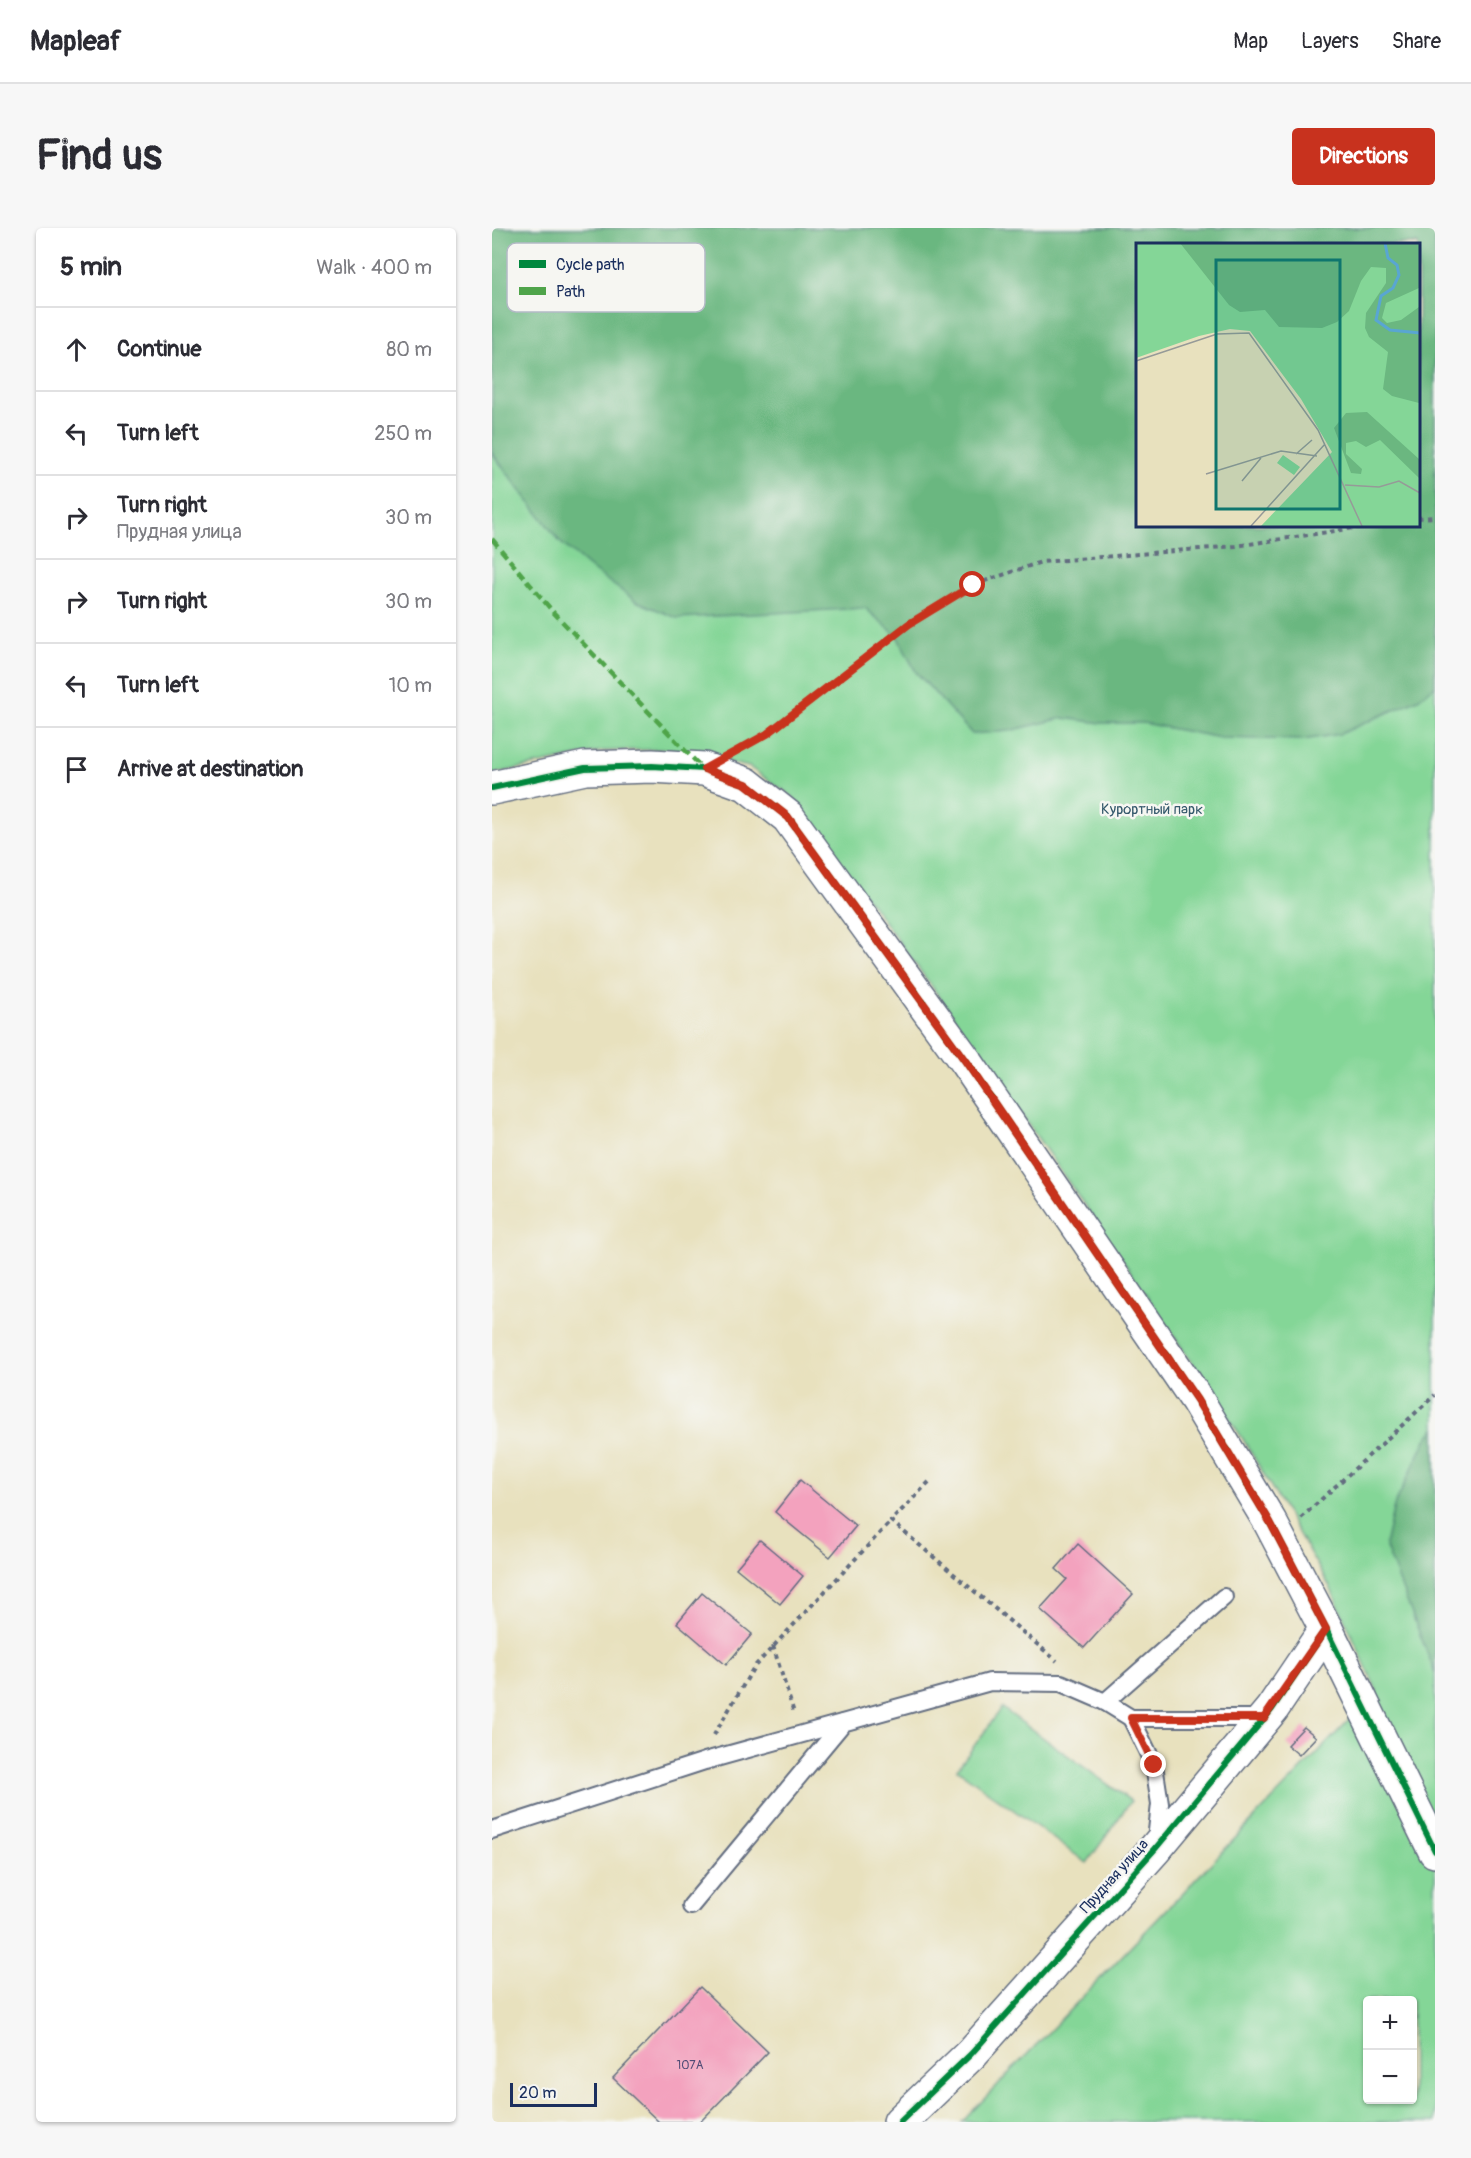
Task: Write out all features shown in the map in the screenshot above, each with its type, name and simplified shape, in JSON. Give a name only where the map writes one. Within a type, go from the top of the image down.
[{"type":"street","points":[[492,788],[585,768],[652,766],[704,769],[746,784],[788,817],[952,1043],[1197,1400],[1270,1522],[1326,1629],[1435,1851]]},
{"type":"street","name":"Прудная улица","points":[[900,2122],[971,2054],[1155,1849],[1264,1718],[1326,1629]]},
{"type":"lane","points":[[1105,1702],[1224,1597]]},
{"type":"lane","points":[[492,1830],[705,1761],[990,1682],[1060,1683],[1105,1702],[1131,1718],[1264,1718]]},
{"type":"lane","points":[[1131,1718],[1154,1765],[1160,1804],[1155,1849]]},
{"type":"lane","points":[[691,1906],[843,1723]]},
{"type":"path","points":[[1420,518],[1435,517]]},
{"type":"path","points":[[704,769],[767,734],[909,624],[973,585],[1041,562],[1236,546],[1367,526]]},
{"type":"path","points":[[1308,1512],[1435,1395]]},
{"type":"path","points":[[705,1761],[709,1743],[754,1667],[929,1482]]},
{"type":"path","points":[[891,1521],[1062,1665],[1060,1683]]},
{"type":"path","points":[[773,1645],[801,1734]]},
{"type":"green space","name":"Курортный парк","points":[[492,228],[1435,228],[1435,2122],[962,2122],[1377,1691],[1330,1587],[1243,1439],[1137,1281],[949,1010],[793,797],[749,767],[671,749],[602,751],[492,774]]},
{"type":"green space","points":[[492,228],[1435,228],[1435,686],[1418,699],[1340,734],[1303,740],[1221,738],[1143,723],[1102,723],[1063,718],[1009,731],[972,734],[916,672],[897,636],[865,608],[677,618],[636,601],[594,571],[560,542],[492,453]]},
{"type":"green space","points":[[1435,1428],[1435,1673],[1385,1545],[1394,1506],[1426,1440]]},
{"type":"green space","points":[[1002,1708],[1131,1801],[1087,1863],[957,1769]]},
{"type":"building","points":[[800,1480],[856,1526],[830,1557],[775,1512]]},
{"type":"building","points":[[760,1540],[803,1576],[780,1604],[736,1568]]},
{"type":"building","points":[[1078,1544],[1133,1594],[1084,1648],[1040,1609],[1067,1579],[1056,1569]]},
{"type":"building","points":[[702,1593],[752,1634],[726,1665],[677,1623]]},
{"type":"building","points":[[1304,1727],[1316,1737],[1299,1755],[1287,1745]]},
{"type":"building","points":[[700,1987],[768,2052],[700,2122],[659,2122],[613,2078]]},
{"type":"marked path","points":[[492,539],[554,613],[703,769]]},
{"type":"cycle path","points":[[492,788],[585,768],[652,766],[704,769],[746,784],[788,817],[966,1062],[1197,1400],[1270,1522],[1326,1629],[1435,1851]]},
{"type":"cycle path","points":[[900,2122],[971,2054],[1155,1849],[1272,1709],[1326,1629]]},
{"type":"route","points":[[973,585],[909,624],[767,734],[704,769],[746,784],[788,817],[966,1062],[1197,1400],[1270,1522],[1326,1629],[1264,1718],[1131,1718],[1154,1765]]}]
